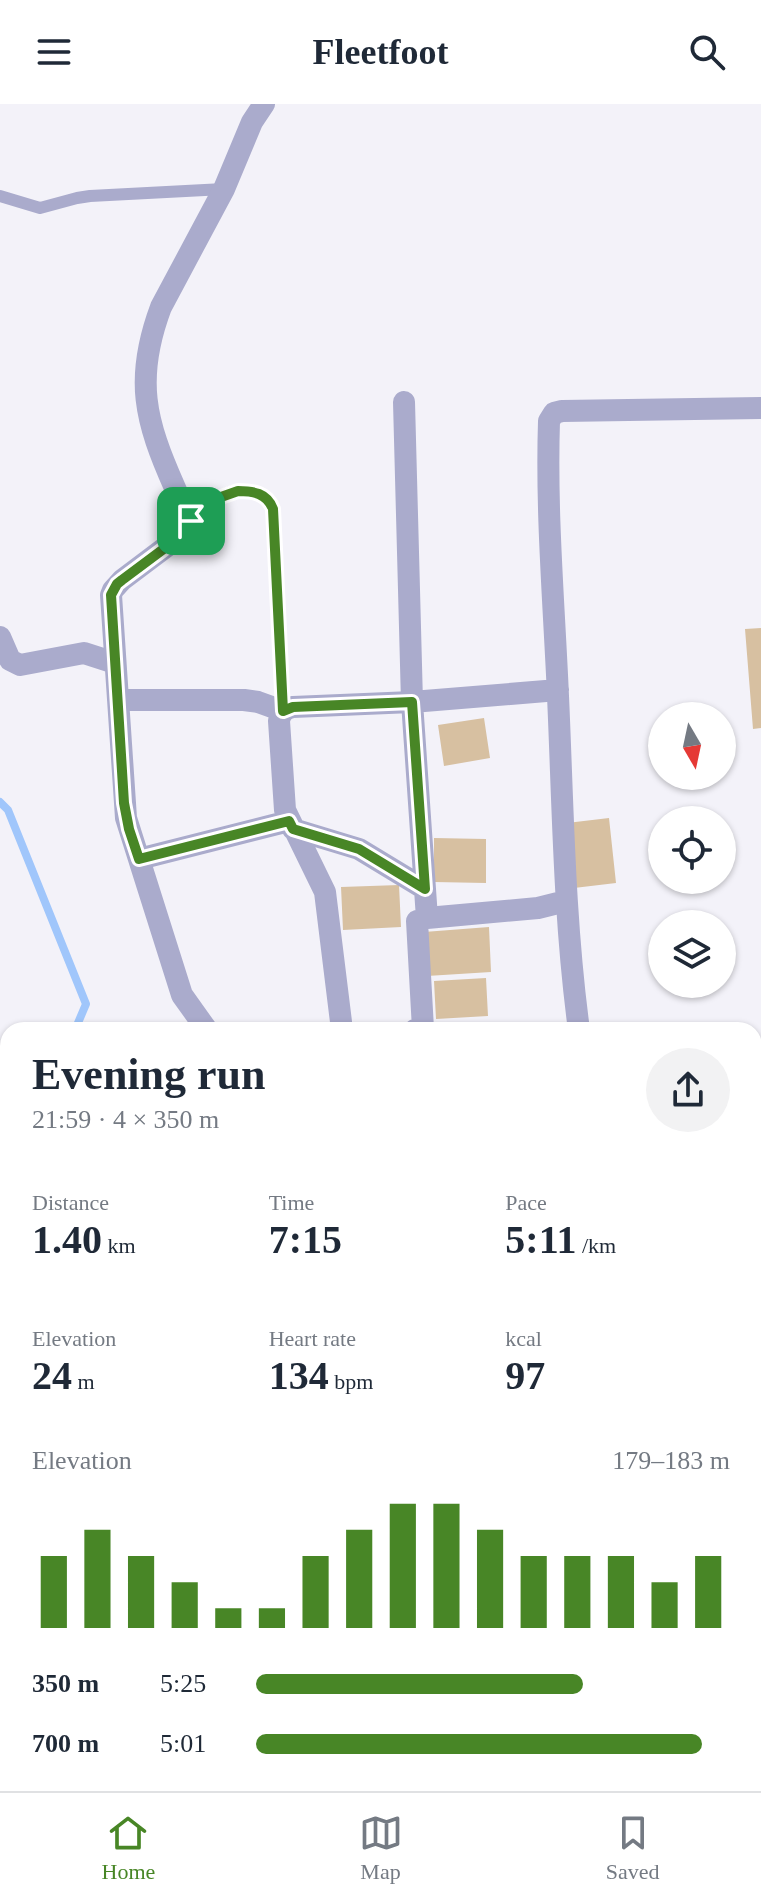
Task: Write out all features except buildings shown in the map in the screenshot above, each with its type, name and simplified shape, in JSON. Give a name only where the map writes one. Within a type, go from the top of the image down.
[{"type":"street","points":[[201,1022],[182,995],[126,818],[111,600],[113,590],[122,580],[192,525],[148,418],[145,388],[147,362],[161,307],[224,189],[252,122],[264,104]]},
{"type":"street","points":[[404,402],[412,702],[427,918]]},
{"type":"street","points":[[578,1022],[566,901],[551,574],[549,425],[552,416],[562,411],[761,408]]},
{"type":"street","points":[[0,637],[10,660],[20,665],[84,653],[115,663]]},
{"type":"street","points":[[118,700],[244,700],[283,711],[293,707],[412,702],[558,690]]},
{"type":"street","points":[[283,711],[279,721],[284,803],[291,825],[325,892],[341,1022]]},
{"type":"street","points":[[139,859],[291,825],[359,849],[425,889]]},
{"type":"street","points":[[423,1022],[417,921],[538,908],[566,901]]},
{"type":"lane","points":[[0,196],[40,208],[90,196],[224,189]]},
{"type":"lane","points":[[191,521],[221,497],[238,491],[261,494],[271,503],[283,711]]},
{"type":"waterway","points":[[0,802],[8,810],[86,1004],[78,1022]]},
{"type":"route","points":[[254,492],[271,503],[283,711],[293,707],[412,702],[425,889],[370,854],[293,829],[289,821],[139,859],[124,803],[111,595],[117,584],[189,530],[191,521],[228,493],[254,492]]}]
